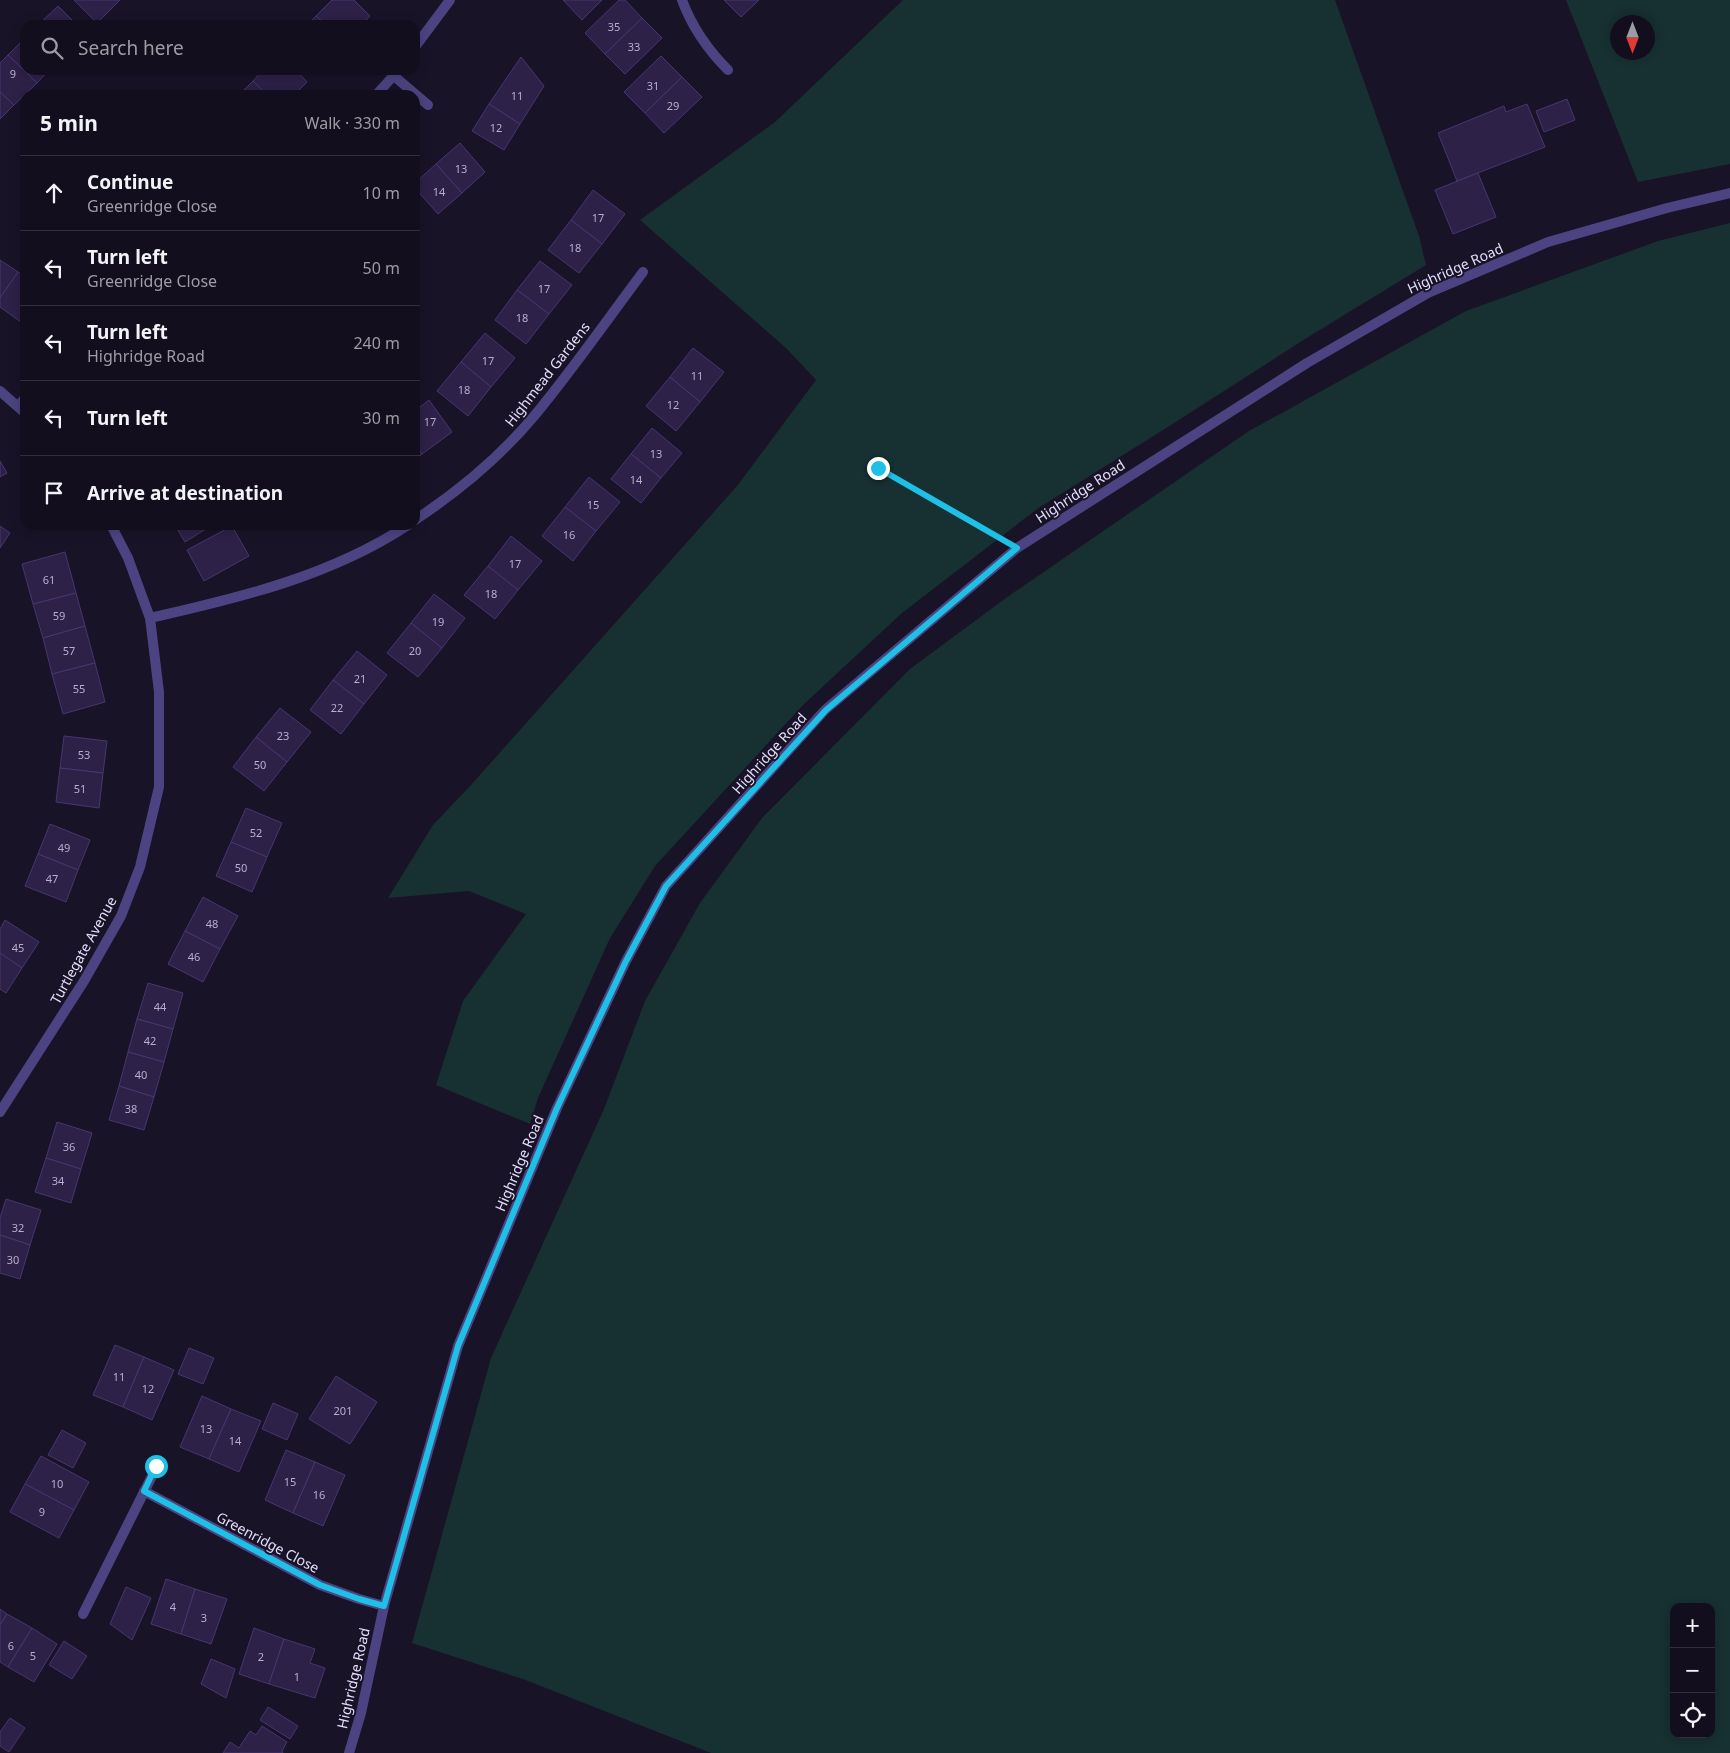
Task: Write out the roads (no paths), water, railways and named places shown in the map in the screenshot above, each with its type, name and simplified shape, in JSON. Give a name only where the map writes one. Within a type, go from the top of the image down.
[{"type":"street","points":[[420,40],[450,0]]},
{"type":"street","points":[[682,0],[687,13],[709,51],[728,70]]},
{"type":"street","points":[[381,90],[394,75]]},
{"type":"street","points":[[398,75],[413,90]]},
{"type":"street","points":[[420,97],[428,105]]},
{"type":"street","name":"Highridge Road","points":[[349,1753],[361,1713],[384,1606],[458,1346],[557,1108],[626,961],[666,886],[826,710],[1017,548],[1307,363],[1428,293],[1548,242],[1667,208],[1730,193]]},
{"type":"street","name":"Highmead Gardens","points":[[420,517],[446,500],[491,462],[534,416],[643,272]]},
{"type":"street","points":[[0,391],[20,404]]},
{"type":"street","name":"Turtlegate Avenue","points":[[0,1112],[84,981],[121,916],[140,868],[159,787],[159,692],[150,618],[128,558],[114,530]]},
{"type":"street","points":[[150,618],[268,588],[336,564],[399,530]]},
{"type":"street","points":[[83,1614],[156,1466]]},
{"type":"street","name":"Greenridge Close","points":[[144,1491],[320,1585],[384,1606]]}]
